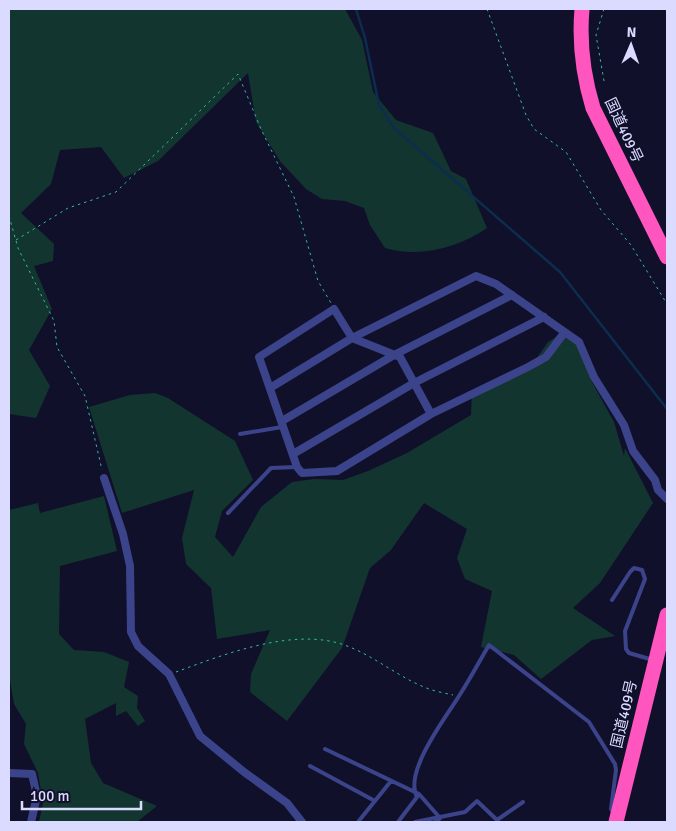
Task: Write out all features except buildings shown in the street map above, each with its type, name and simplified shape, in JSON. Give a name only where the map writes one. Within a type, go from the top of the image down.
[{"type":"highway","name":"国道409号","points":[[582,9],[582,62],[593,108],[667,257]]},
{"type":"highway","name":"国道409号","points":[[617,819],[667,615]]},
{"type":"street","points":[[270,388],[352,338],[476,276],[496,284],[512,294],[564,334],[579,342],[584,349],[594,377],[624,425],[633,451],[655,480],[658,490],[667,499]]},
{"type":"street","points":[[283,424],[394,355],[512,294]]},
{"type":"street","points":[[431,414],[400,358],[352,338],[334,309],[259,357],[297,467],[302,473],[337,471],[431,414],[546,357],[564,334]]},
{"type":"street","points":[[293,454],[414,383],[544,318]]},
{"type":"street","points":[[104,478],[123,534],[130,566],[131,632],[138,646],[169,674],[200,736],[286,803],[302,822]]},
{"type":"street","points":[[9,773],[32,774],[37,796],[31,822]]},
{"type":"lane","points":[[240,434],[283,424]]},
{"type":"lane","points":[[228,513],[271,468],[297,467]]},
{"type":"lane","points":[[612,600],[630,572],[634,568],[642,570],[645,579],[624,631],[625,639],[630,653],[655,660]]},
{"type":"lane","points":[[398,822],[418,797],[415,793],[421,759],[429,741],[459,697],[489,645],[590,722],[598,733],[616,770],[611,809],[617,819]]},
{"type":"lane","points":[[325,749],[420,794],[440,818]]},
{"type":"lane","points":[[310,766],[375,801]]},
{"type":"lane","points":[[358,822],[391,781]]},
{"type":"lane","points":[[415,822],[465,812],[477,802],[497,820],[523,802]]},
{"type":"lane","points":[[436,822],[440,818]]},
{"type":"path","points":[[487,9],[526,115],[534,129],[566,152],[601,210],[631,245],[667,304]]},
{"type":"path","points":[[604,9],[596,35],[604,81]]},
{"type":"path","points":[[16,240],[68,208],[116,192],[238,74],[261,129],[294,197],[318,281],[334,309]]},
{"type":"path","points":[[9,216],[18,248],[54,320],[57,347],[86,396],[104,478]]},
{"type":"path","points":[[169,674],[223,655],[265,644],[319,640],[346,646],[424,688],[459,697]]},
{"type":"green space","points":[[9,9],[345,9],[362,40],[373,92],[396,120],[433,133],[451,171],[466,179],[487,228],[464,241],[438,249],[411,252],[385,248],[370,225],[364,208],[345,201],[322,199],[306,189],[280,161],[256,122],[248,73],[158,161],[124,178],[101,147],[60,150],[51,184],[21,213],[54,244],[53,261],[34,266],[52,309],[29,350],[50,386],[36,418],[9,414]]},
{"type":"green space","points":[[564,332],[575,341],[587,363],[592,382],[614,422],[624,456],[625,448],[653,503],[600,583],[573,608],[615,636],[592,640],[541,679],[514,655],[481,647],[492,591],[465,579],[457,558],[467,529],[424,503],[391,550],[370,568],[342,648],[287,721],[250,692],[251,674],[270,630],[217,639],[211,588],[186,564],[182,538],[194,490],[122,513],[89,407],[130,395],[155,393],[168,398],[235,441],[253,480],[222,511],[215,537],[233,557],[261,507],[292,482],[314,479],[343,480],[407,453],[471,415],[472,391],[534,362],[548,342]]},
{"type":"green space","points":[[104,496],[117,551],[60,566],[59,634],[74,650],[104,652],[129,662],[124,687],[138,696],[137,708],[145,721],[138,726],[126,711],[116,716],[116,703],[85,719],[91,763],[103,783],[157,806],[137,822],[39,822],[43,803],[38,773],[24,744],[26,724],[14,704],[9,674],[9,510],[38,503],[40,513]]},
{"type":"waterway","points":[[356,9],[365,38],[379,105],[394,128],[560,272],[667,409]]}]
